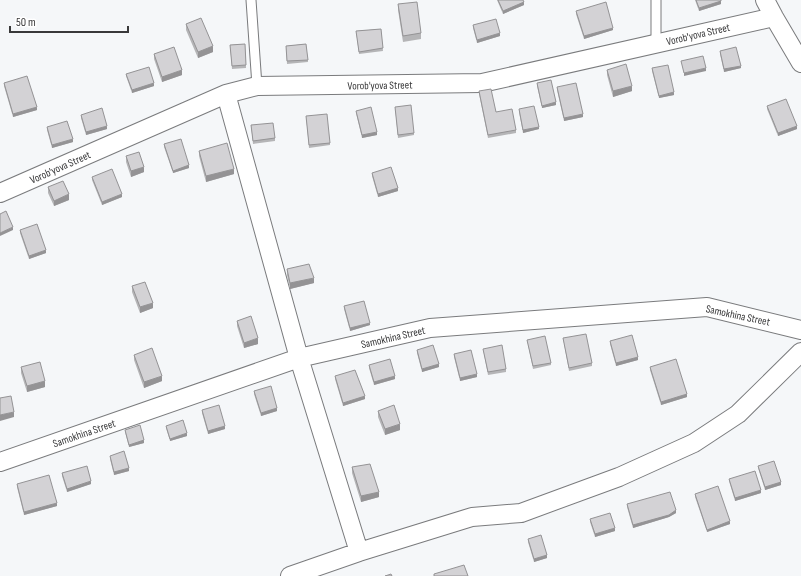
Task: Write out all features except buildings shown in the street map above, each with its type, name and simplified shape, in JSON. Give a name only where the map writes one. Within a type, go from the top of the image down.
[{"type":"street","points":[[765,0],[801,63]]},
{"type":"street","name":"Vorob'yova Street","points":[[0,193],[226,94],[257,86],[482,83],[774,17]]},
{"type":"street","points":[[226,94],[299,358],[359,552]]},
{"type":"street","name":"Samokhina Street","points":[[0,462],[299,358],[430,328],[707,307],[801,330]]},
{"type":"street","points":[[290,576],[330,570],[359,552],[472,517],[521,513],[619,478],[694,443],[738,414],[801,352]]},
{"type":"lane","points":[[251,0],[257,86]]},
{"type":"lane","points":[[656,0],[656,44]]}]
